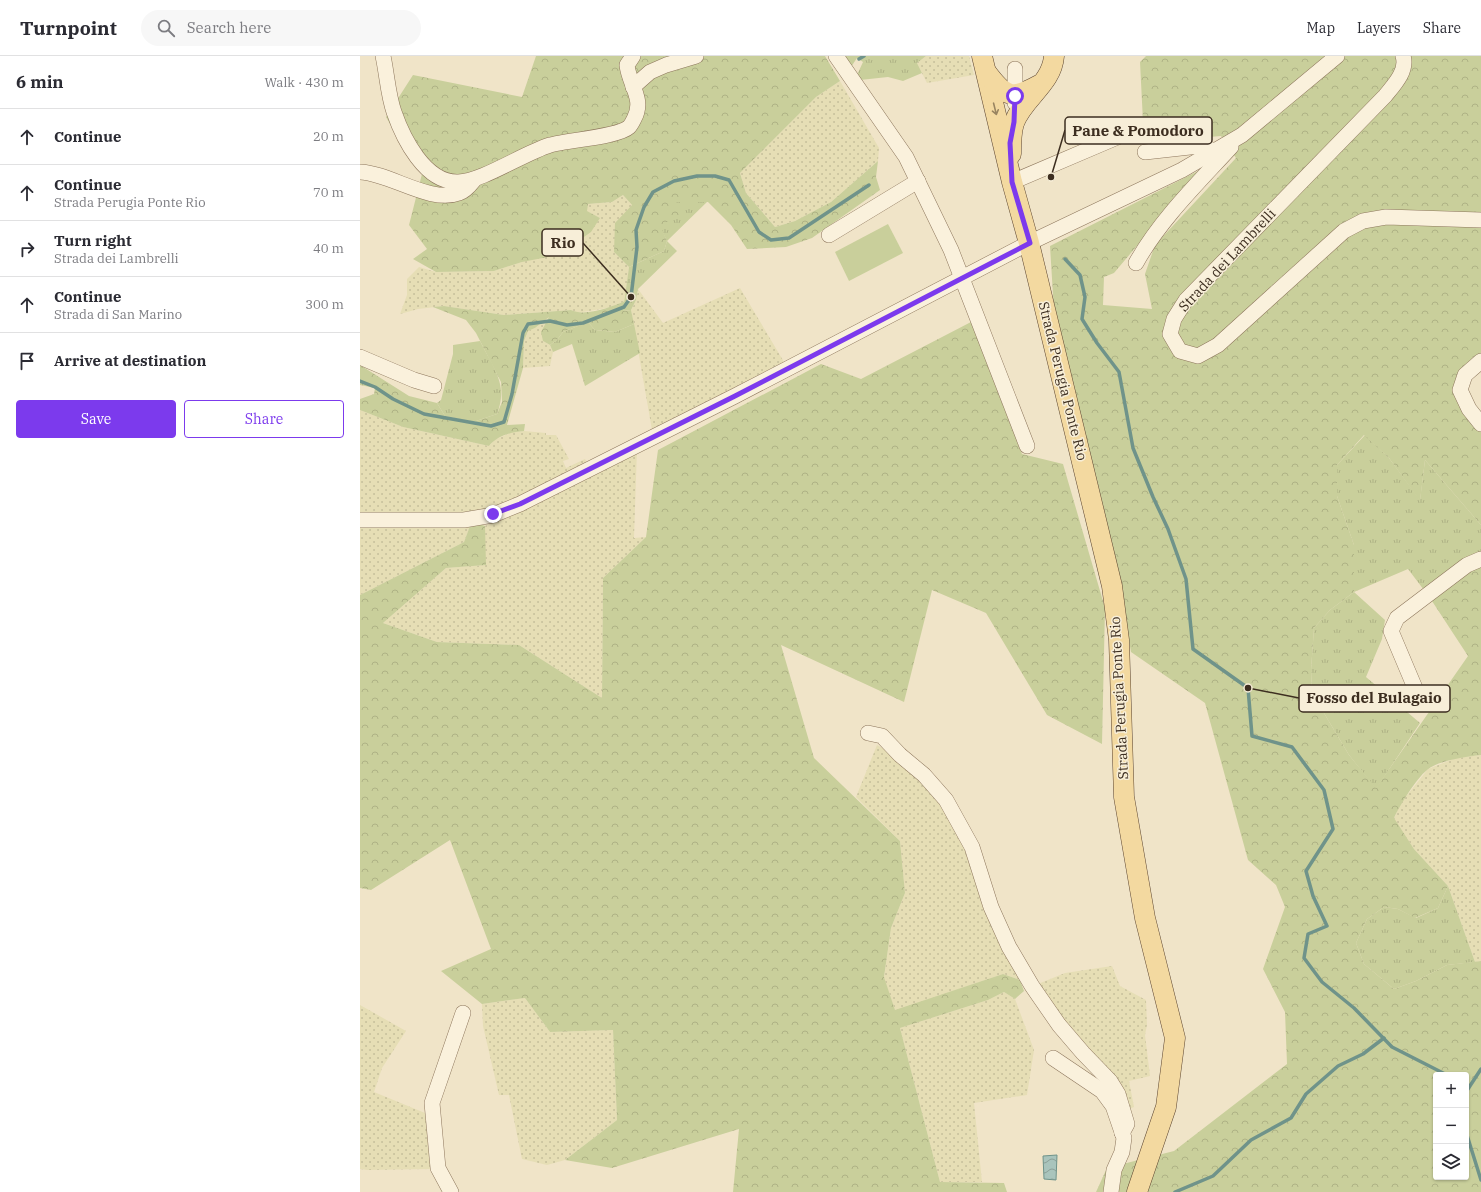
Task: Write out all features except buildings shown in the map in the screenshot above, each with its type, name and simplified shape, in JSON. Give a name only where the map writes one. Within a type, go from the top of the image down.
[{"type":"main road","name":"Strada Perugia Ponte Rio","points":[[1012,182],[1010,143],[1014,122],[1022,109],[1044,82],[1054,56]]},
{"type":"main road","name":"Strada Perugia Ponte Rio","points":[[984,64],[998,88],[1005,93],[1015,96]]},
{"type":"main road","name":"Strada Perugia Ponte Rio","points":[[984,64],[1012,182],[1030,243],[1112,586],[1119,640],[1124,797],[1145,918],[1175,1038],[1166,1108],[1137,1192]]},
{"type":"main road","points":[[1015,96],[1044,82]]},
{"type":"street","points":[[383,56],[394,112],[410,147],[421,163],[437,176],[448,181],[458,182],[476,178],[530,152],[551,145],[619,132],[630,127],[638,110],[638,98],[628,76],[627,65],[633,56]]},
{"type":"street","points":[[633,87],[650,72],[666,65],[696,56]]},
{"type":"street","points":[[836,56],[906,156],[951,250],[1027,446]]},
{"type":"street","points":[[1136,263],[1147,243],[1188,194],[1242,135],[1337,56]]},
{"type":"street","name":"Strada dei Lambrelli","points":[[1404,56],[1405,60],[1400,77],[1385,96],[1186,300],[1174,319],[1170,334],[1180,350],[1198,356],[1218,345],[1344,231],[1363,221],[1386,217],[1481,220]]},
{"type":"street","points":[[1014,122],[1015,70]]},
{"type":"street","points":[[360,520],[464,520],[493,514],[520,504],[1030,243],[1182,170],[1242,135]]},
{"type":"street","points":[[1012,182],[1120,136]]},
{"type":"street","points":[[1145,152],[1199,146],[1215,151]]},
{"type":"street","points":[[360,172],[374,172],[428,192],[447,195],[460,193],[469,187],[476,178]]},
{"type":"street","points":[[829,235],[918,181]]},
{"type":"street","points":[[360,357],[414,380],[434,386]]},
{"type":"street","points":[[1481,361],[1465,375],[1460,390],[1469,409],[1481,424]]},
{"type":"street","points":[[1418,695],[1391,631],[1397,618],[1467,565],[1481,559]]},
{"type":"street","points":[[868,733],[882,736],[900,755],[924,775],[946,800],[972,847],[991,907],[1009,947],[1032,986],[1059,1025],[1110,1081],[1118,1094],[1127,1124],[1122,1133]]},
{"type":"street","points":[[451,1192],[438,1168],[432,1103],[463,1013]]},
{"type":"street","points":[[1053,1058],[1102,1091],[1112,1106],[1124,1138],[1122,1152],[1114,1170],[1112,1192]]},
{"type":"shaded area","points":[[926,56],[969,56],[974,75],[927,83],[917,63]]},
{"type":"shaded area","points":[[840,81],[879,148],[878,161],[831,202],[795,221],[775,227],[746,193],[740,173],[816,97]]},
{"type":"shaded area","points":[[623,195],[632,205],[614,252],[629,267],[625,301],[613,307],[577,313],[571,310],[504,315],[444,306],[418,309],[400,314],[407,295],[407,279],[419,267],[436,272],[494,271],[522,262],[600,218],[586,211],[588,204],[612,202]]},
{"type":"shaded area","points":[[740,288],[784,362],[652,430],[631,310],[636,300],[638,289],[663,323]]},
{"type":"shaded area","points":[[550,316],[543,341],[550,345],[553,352],[550,366],[523,368],[524,341],[528,331],[535,328]]},
{"type":"shaded area","points":[[360,410],[403,427],[489,446],[494,440],[512,432],[524,431],[546,433],[546,435],[556,435],[569,459],[563,461],[566,468],[585,459],[587,463],[498,506],[461,515],[360,514]]},
{"type":"shaded area","points":[[637,449],[634,538],[646,537],[603,578],[602,698],[519,645],[437,642],[383,623],[446,568],[485,565],[485,526]]},
{"type":"shaded area","points":[[360,526],[470,526],[464,542],[360,595]]},
{"type":"shaded area","points":[[877,745],[897,756],[923,780],[958,827],[1020,980],[1003,974],[895,1011],[884,978],[891,928],[905,893],[900,841],[856,797]]},
{"type":"shaded area","points":[[1481,755],[1481,961],[1475,962],[1448,886],[1414,849],[1394,819],[1400,804],[1428,769],[1456,758]]},
{"type":"shaded area","points":[[1112,966],[1120,986],[1146,1000],[1147,1025],[1145,1035],[1150,1076],[1129,1081],[1134,1107],[1126,1110],[1046,1001],[1038,984],[1065,973]]},
{"type":"shaded area","points":[[1004,992],[1015,999],[1034,1050],[1027,1095],[974,1103],[982,1182],[940,1182],[900,1028],[988,1000]]},
{"type":"shaded area","points":[[525,998],[550,1032],[613,1030],[617,1120],[565,1160],[547,1165],[522,1159],[509,1095],[499,1095],[483,1026],[482,1004]]},
{"type":"shaded area","points":[[360,1005],[406,1031],[382,1068],[374,1092],[425,1113],[432,1169],[360,1169]]},
{"type":"green space","points":[[536,56],[825,56],[840,81],[816,97],[740,173],[746,193],[775,227],[795,221],[831,202],[878,161],[876,177],[880,190],[812,238],[786,247],[747,249],[731,225],[708,202],[676,202],[683,209],[677,218],[660,225],[667,241],[664,251],[629,267],[614,252],[615,223],[632,205],[623,195],[612,202],[588,204],[587,211],[600,218],[591,232],[558,255],[522,262],[494,271],[436,272],[413,259],[427,249],[409,225],[423,170],[407,153],[386,117],[413,75],[522,97]]},
{"type":"green space","points":[[844,56],[926,56],[917,63],[922,73],[903,81],[888,77],[860,80],[857,75],[863,62],[857,58],[851,67]]},
{"type":"green space","points":[[1146,56],[1481,56],[1481,356],[1473,357],[1453,386],[1464,410],[1481,432],[1481,525],[1425,460],[1420,501],[1389,458],[1364,435],[1337,465],[1337,496],[1354,545],[1354,592],[1330,610],[1314,628],[1311,670],[1312,693],[1349,755],[1376,788],[1468,656],[1430,598],[1481,553],[1481,755],[1445,761],[1427,770],[1418,779],[1409,792],[1394,818],[1414,849],[1448,886],[1438,908],[1415,918],[1398,909],[1384,907],[1367,919],[1356,943],[1364,964],[1394,989],[1416,981],[1447,965],[1481,961],[1481,1192],[1096,1192],[1107,1168],[1174,1151],[1287,1064],[1285,1012],[1263,969],[1285,907],[1276,885],[1248,860],[1205,703],[1131,652],[1114,556],[1054,311],[1050,246],[1202,169],[1114,273],[1104,277],[1103,305],[1152,309],[1145,274],[1155,245],[1236,158],[1221,136],[1174,140],[1143,122],[1140,62]]},
{"type":"green space","points":[[708,201],[667,241],[659,225],[676,202]]},
{"type":"green space","points":[[888,224],[903,253],[849,281],[835,252]]},
{"type":"green space","points":[[667,241],[677,251],[638,289],[636,300],[631,310],[623,311],[629,267],[664,251]]},
{"type":"green space","points":[[625,301],[623,311],[631,310],[634,324],[615,332],[595,330],[588,322],[563,332],[557,340],[550,345],[543,341],[541,332],[549,317],[535,328],[528,331],[524,341],[523,368],[507,425],[525,424],[524,431],[505,435],[489,446],[403,427],[360,410],[360,399],[374,394],[375,388],[360,385],[360,365],[409,396],[437,403],[445,416],[473,422],[497,414],[502,402],[501,382],[476,333],[466,320],[433,307],[444,306],[504,315],[571,310],[577,312],[590,312]]},
{"type":"green space","points":[[588,322],[595,330],[615,332],[634,324],[640,353],[585,386],[572,344],[553,352],[550,345],[557,340],[563,332]]},
{"type":"green space","points":[[971,322],[1022,454],[1063,464],[1105,608],[1102,744],[1047,715],[986,613],[932,590],[904,702],[781,645],[814,758],[900,841],[905,893],[891,928],[884,977],[895,1010],[1003,974],[1020,980],[1024,991],[1015,999],[1004,992],[988,1000],[900,1028],[940,1182],[1004,1183],[1007,1192],[733,1192],[739,1129],[612,1168],[565,1160],[617,1120],[613,1030],[550,1032],[525,998],[482,1004],[441,971],[491,949],[450,840],[371,890],[360,888],[360,595],[464,542],[470,526],[478,523],[485,526],[486,565],[446,568],[383,623],[437,642],[519,645],[602,698],[603,578],[646,537],[658,450],[821,364],[861,379]]},
{"type":"green space","points":[[480,341],[498,376],[501,394],[497,414],[473,422],[445,416],[437,403],[441,400],[453,354],[453,345]]},
{"type":"green space","points":[[1365,435],[1389,458],[1420,500],[1425,460],[1481,525],[1481,553],[1430,598],[1408,569],[1354,592],[1354,545],[1337,496],[1337,465]]},
{"type":"green space","points":[[1354,592],[1385,620],[1382,639],[1366,677],[1420,723],[1376,789],[1349,755],[1312,693],[1311,670],[1314,628],[1330,610]]},
{"type":"green space","points":[[1448,886],[1475,962],[1447,965],[1416,981],[1394,989],[1364,964],[1356,943],[1367,919],[1384,907],[1398,909],[1416,918],[1438,908]]},
{"type":"water","points":[[1057,1155],[1056,1180],[1044,1179],[1043,1156]]},
{"type":"waterway","points":[[859,59],[864,56]]},
{"type":"waterway","points":[[360,381],[375,387],[393,399],[424,414],[491,426],[504,422],[512,394],[523,333],[528,324],[550,321],[567,325],[583,323],[624,307],[631,297],[637,247],[636,230],[644,207],[653,192],[674,181],[697,176],[715,176],[729,180],[759,232],[771,240],[789,238],[869,185]]},
{"type":"waterway","points":[[1065,259],[1080,275],[1085,297],[1082,319],[1097,343],[1119,372],[1133,448],[1168,529],[1186,579],[1193,649],[1248,688],[1252,736],[1292,747],[1324,790],[1333,829],[1306,871],[1313,896],[1327,926],[1308,934],[1304,958],[1322,982],[1354,1008],[1392,1047],[1441,1072]]},
{"type":"waterway","points":[[1175,1192],[1213,1176],[1251,1140],[1291,1118],[1306,1094],[1338,1066],[1363,1054],[1384,1038]]},
{"type":"waterway","points":[[1469,1087],[1481,1069]]},
{"type":"waterway","points":[[1469,1142],[1481,1180]]},
{"type":"place","name":"Pane & Pomodoro","points":[[1051,177]]},
{"type":"place","name":"Rio","points":[[631,297]]},
{"type":"place","name":"Fosso del Bulagaio","points":[[1248,688]]},
{"type":"route","points":[[493,514],[520,504],[735,396],[1030,243],[1012,182],[1010,143],[1014,122],[1015,96]]}]
